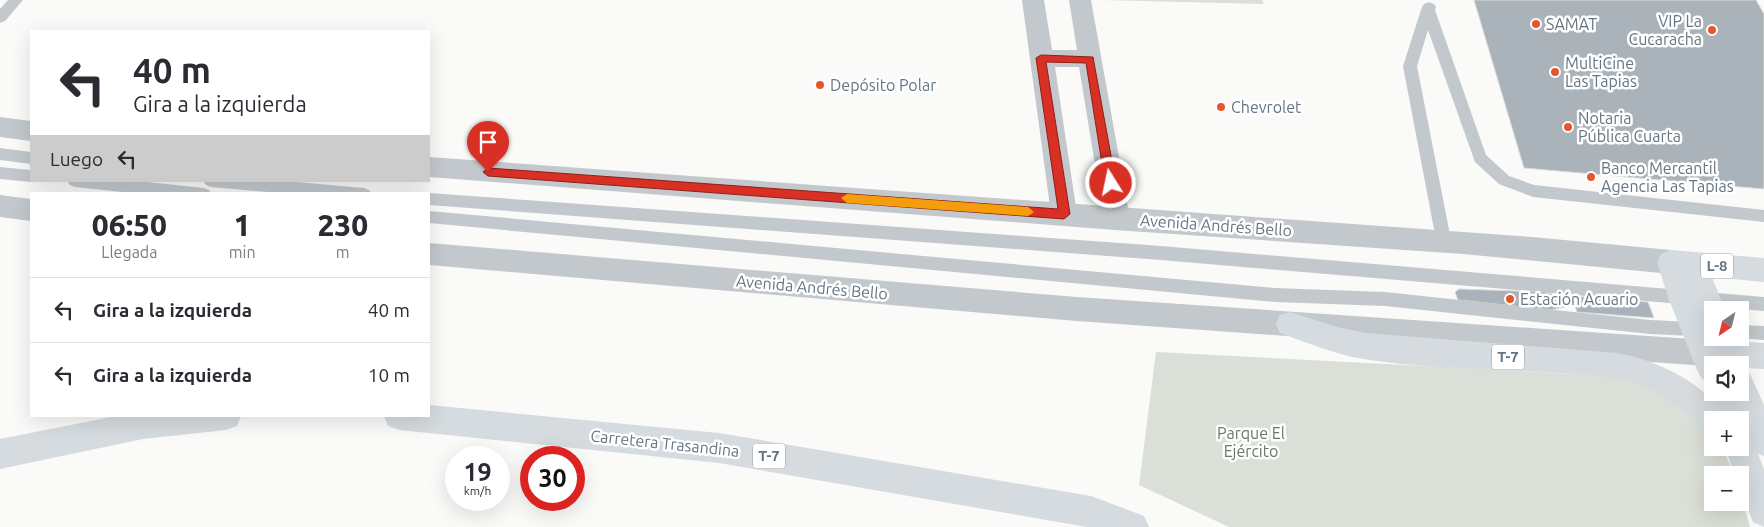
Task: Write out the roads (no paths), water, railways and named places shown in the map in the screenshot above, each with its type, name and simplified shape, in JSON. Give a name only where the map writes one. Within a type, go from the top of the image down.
[{"type":"highway","points":[[1682,263],[1704,312]]},
{"type":"highway","name":"Avenida Andrés Bello","points":[[1682,263],[1764,270]]},
{"type":"highway","name":"T-7","points":[[1290,324],[1324,336],[1364,346],[1594,364],[1636,370],[1664,381],[1686,394],[1704,412]]},
{"type":"highway","name":"Avenida Andrés Bello","points":[[1741,346],[1764,356]]},
{"type":"highway","points":[[1747,401],[1764,442]]},
{"type":"highway","points":[[0,454],[143,425],[217,417]]},
{"type":"highway","name":"Carretera Trasandina","points":[[409,417],[719,448],[1091,512],[1133,527]]},
{"type":"highway","points":[[1735,456],[1759,498]]},
{"type":"highway","points":[[1743,456],[1759,498]]},
{"type":"street","points":[[1033,0],[1064,214]]},
{"type":"street","points":[[1080,0],[1117,219]]},
{"type":"street","points":[[1041,58],[1090,59]]},
{"type":"street","points":[[0,127],[30,131]]},
{"type":"street","name":"Avenida Andrés Bello","points":[[430,167],[1117,219],[1443,240],[1682,263]]},
{"type":"street","points":[[0,206],[30,210]]},
{"type":"street","name":"Avenida Andrés Bello","points":[[430,254],[1077,309],[1290,324],[1704,334]]},
{"type":"lane","points":[[0,0],[15,1]]},
{"type":"lane","points":[[0,18],[15,1]]},
{"type":"lane","points":[[1429,5],[1480,158],[1504,180],[1533,190],[1764,216]]},
{"type":"lane","points":[[1429,5],[1410,66],[1443,240]]},
{"type":"lane","points":[[0,154],[30,158]]},
{"type":"lane","points":[[0,173],[30,176]]},
{"type":"lane","points":[[85,182],[184,192]]},
{"type":"lane","points":[[223,182],[340,192]]},
{"type":"lane","points":[[430,199],[1161,253],[1704,333]]},
{"type":"lane","points":[[430,217],[1275,295],[1386,300],[1704,333]]},
{"type":"lane","points":[[1749,313],[1764,304]]},
{"type":"lane","points":[[1749,333],[1764,333]]},
{"type":"place","name":"SAMAT","points":[[1536,24]]},
{"type":"place","name":"VIP La Cucaracha","points":[[1712,30]]},
{"type":"place","name":"MultiCine Las Tapias","points":[[1555,72]]},
{"type":"place","name":"Depósito Polar","points":[[820,85]]},
{"type":"place","name":"Chevrolet","points":[[1221,107]]},
{"type":"place","name":"Notaria Pública Cuarta","points":[[1568,127]]},
{"type":"place","name":"Banco Mercantil Agencia Las Tapias","points":[[1591,177]]},
{"type":"place","name":"Estación Acuario","points":[[1510,299]]},
{"type":"park label","name":"Parque El Ejército","points":[[1251,442]]}]
